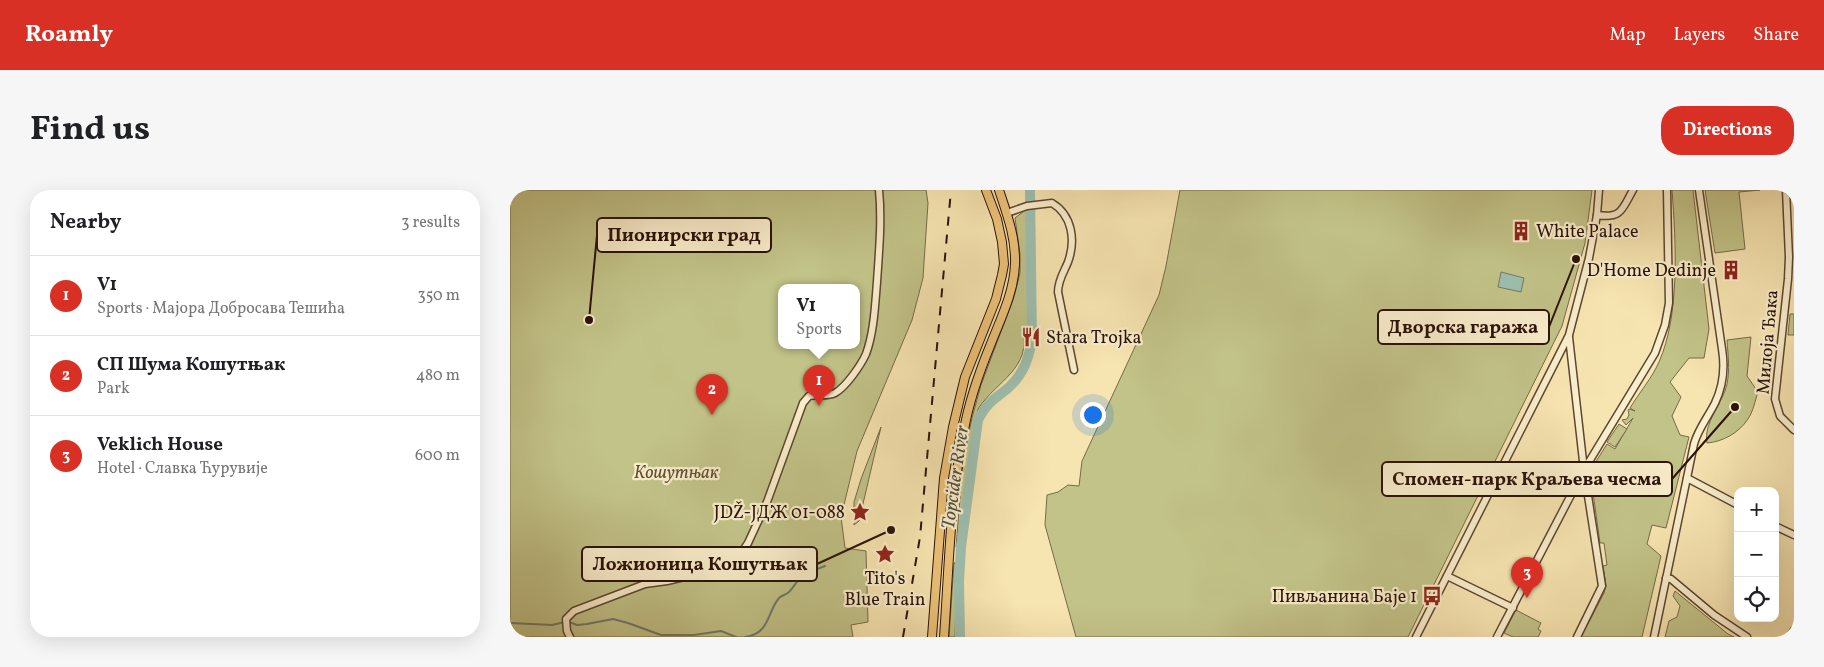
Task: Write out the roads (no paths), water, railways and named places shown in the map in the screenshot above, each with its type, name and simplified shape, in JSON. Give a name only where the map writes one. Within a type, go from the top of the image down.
[{"type":"main road","points":[[932,637],[944,478],[953,427],[965,377],[996,299],[1004,259],[996,219],[986,190]]},
{"type":"main road","points":[[944,637],[956,478],[964,429],[977,380],[1007,302],[1015,265],[1014,240],[999,190]]},
{"type":"street","points":[[570,637],[566,621],[574,611],[638,586],[701,573],[735,560],[742,553],[765,508],[803,403],[809,396],[831,395],[839,390],[857,369],[866,354],[872,330],[876,296],[880,223],[879,190]]},
{"type":"street","points":[[1416,637],[1569,335],[1585,275],[1597,215],[1599,190]]},
{"type":"street","points":[[1597,215],[1609,217],[1617,214],[1633,190]]},
{"type":"street","points":[[1497,637],[1584,470],[1651,362],[1666,325],[1670,296],[1667,190]]},
{"type":"street","points":[[1654,637],[1698,432],[1719,393],[1724,366],[1699,190]]},
{"type":"street","name":"Милоја Ђака","points":[[1786,190],[1788,279],[1775,399],[1780,416],[1794,430]]},
{"type":"street","points":[[1007,213],[1027,206],[1052,203],[1065,213],[1070,225],[1072,243],[1070,255],[1059,283],[1058,292],[1074,370]]},
{"type":"street","points":[[1569,335],[1584,470],[1602,586],[1577,637]]},
{"type":"street","points":[[1687,478],[1734,503]]},
{"type":"street","points":[[1779,528],[1794,535]]},
{"type":"street","points":[[1447,576],[1513,608]]},
{"type":"street","points":[[1666,578],[1671,579],[1714,615],[1747,637]]},
{"type":"street","points":[[1790,637],[1794,630]]},
{"type":"waterway","name":"Topcider River","points":[[960,637],[959,581],[961,547],[978,420],[987,406],[1013,384],[1027,360],[1032,339],[1030,190]]},
{"type":"waterway","points":[[745,637],[759,632],[764,627],[779,598],[789,592],[801,577],[825,566]]},
{"type":"waterway","points":[[569,622],[577,625],[613,619],[661,635],[694,635],[721,631],[736,637]]},
{"type":"waterway","points":[[510,623],[552,625],[565,622]]},
{"type":"railway","points":[[903,637],[920,537],[951,190]]},
{"type":"place","name":"White Palace","points":[[1521,231]]},
{"type":"place","name":"Дворска гаража","points":[[1576,259]]},
{"type":"place","name":"D'Home Dedinje","points":[[1731,270]]},
{"type":"place","name":"Пионирски град","points":[[589,320]]},
{"type":"place","name":"Stara Trojka","points":[[1031,337]]},
{"type":"place","name":"V1","points":[[819,406]]},
{"type":"place","name":"Спомен-парк Краљева чесма","points":[[1735,407]]},
{"type":"place","name":"СП Шума Кошутњак","points":[[712,415]]},
{"type":"place","name":"JDŽ-JДЖ 01-088","points":[[860,512]]},
{"type":"place","name":"Ложионица Кошутњак","points":[[891,530]]},
{"type":"place","name":"Tito's Blue Train","points":[[885,554]]},
{"type":"place","name":"Пивљанина Баје 1","points":[[1432,596]]},
{"type":"place","name":"Veklich House","points":[[1527,598]]},
{"type":"park label","name":"Кошутњак","points":[[676,472]]}]
